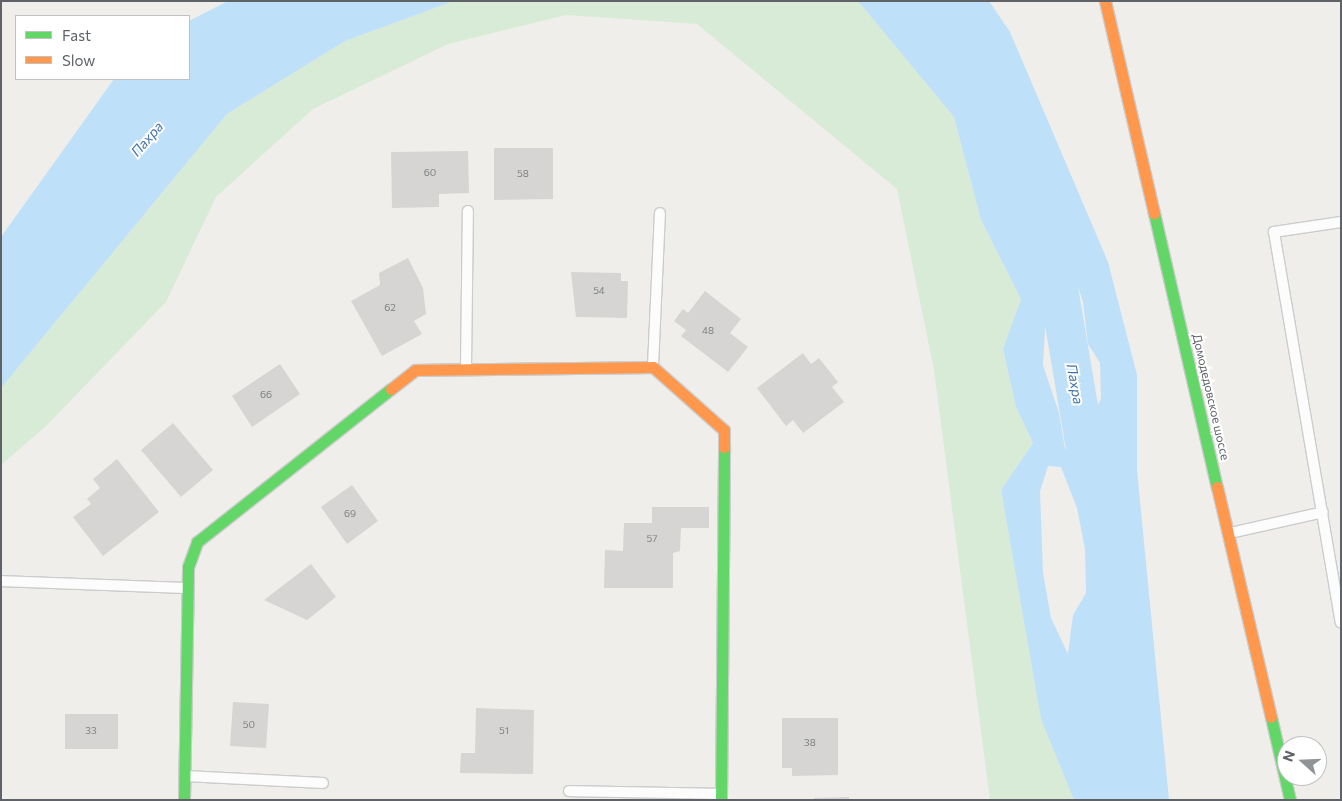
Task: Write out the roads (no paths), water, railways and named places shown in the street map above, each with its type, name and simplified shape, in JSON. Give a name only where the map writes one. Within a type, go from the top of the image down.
[{"type":"street","name":"Домодедовское шоссе","points":[[1105,1],[1290,800]]},
{"type":"street","points":[[184,800],[188,567],[197,542],[415,370],[653,367],[724,430],[721,797]]},
{"type":"lane","points":[[466,369],[468,211]]},
{"type":"lane","points":[[653,367],[660,213]]},
{"type":"lane","points":[[1341,222],[1274,232],[1341,622]]},
{"type":"lane","points":[[1229,534],[1323,512]]},
{"type":"lane","points":[[1,581],[187,588]]},
{"type":"lane","points":[[184,776],[323,783]]},
{"type":"lane","points":[[569,791],[721,797]]},
{"type":"water","points":[[228,1],[454,1],[345,41],[227,114],[1,388],[1,237],[113,80],[190,80],[190,20]]},
{"type":"water","points":[[858,1],[989,1],[1010,32],[1108,262],[1137,375],[1137,470],[1169,800],[1074,800],[1041,719],[1001,490],[1033,443],[1016,407],[1003,349],[1021,299],[981,220],[954,117]],"holes":[[[1065,247],[1083,302],[1088,344],[1100,363],[1101,398],[1093,418],[1097,440],[1065,449],[1059,413],[1043,365],[1047,291]],[[1048,466],[1061,467],[1077,508],[1085,549],[1086,593],[1073,615],[1068,654],[1051,618],[1043,573],[1040,491]]]},
{"type":"waterway","name":"Пахра","points":[[1046,217],[1093,494]]}]
